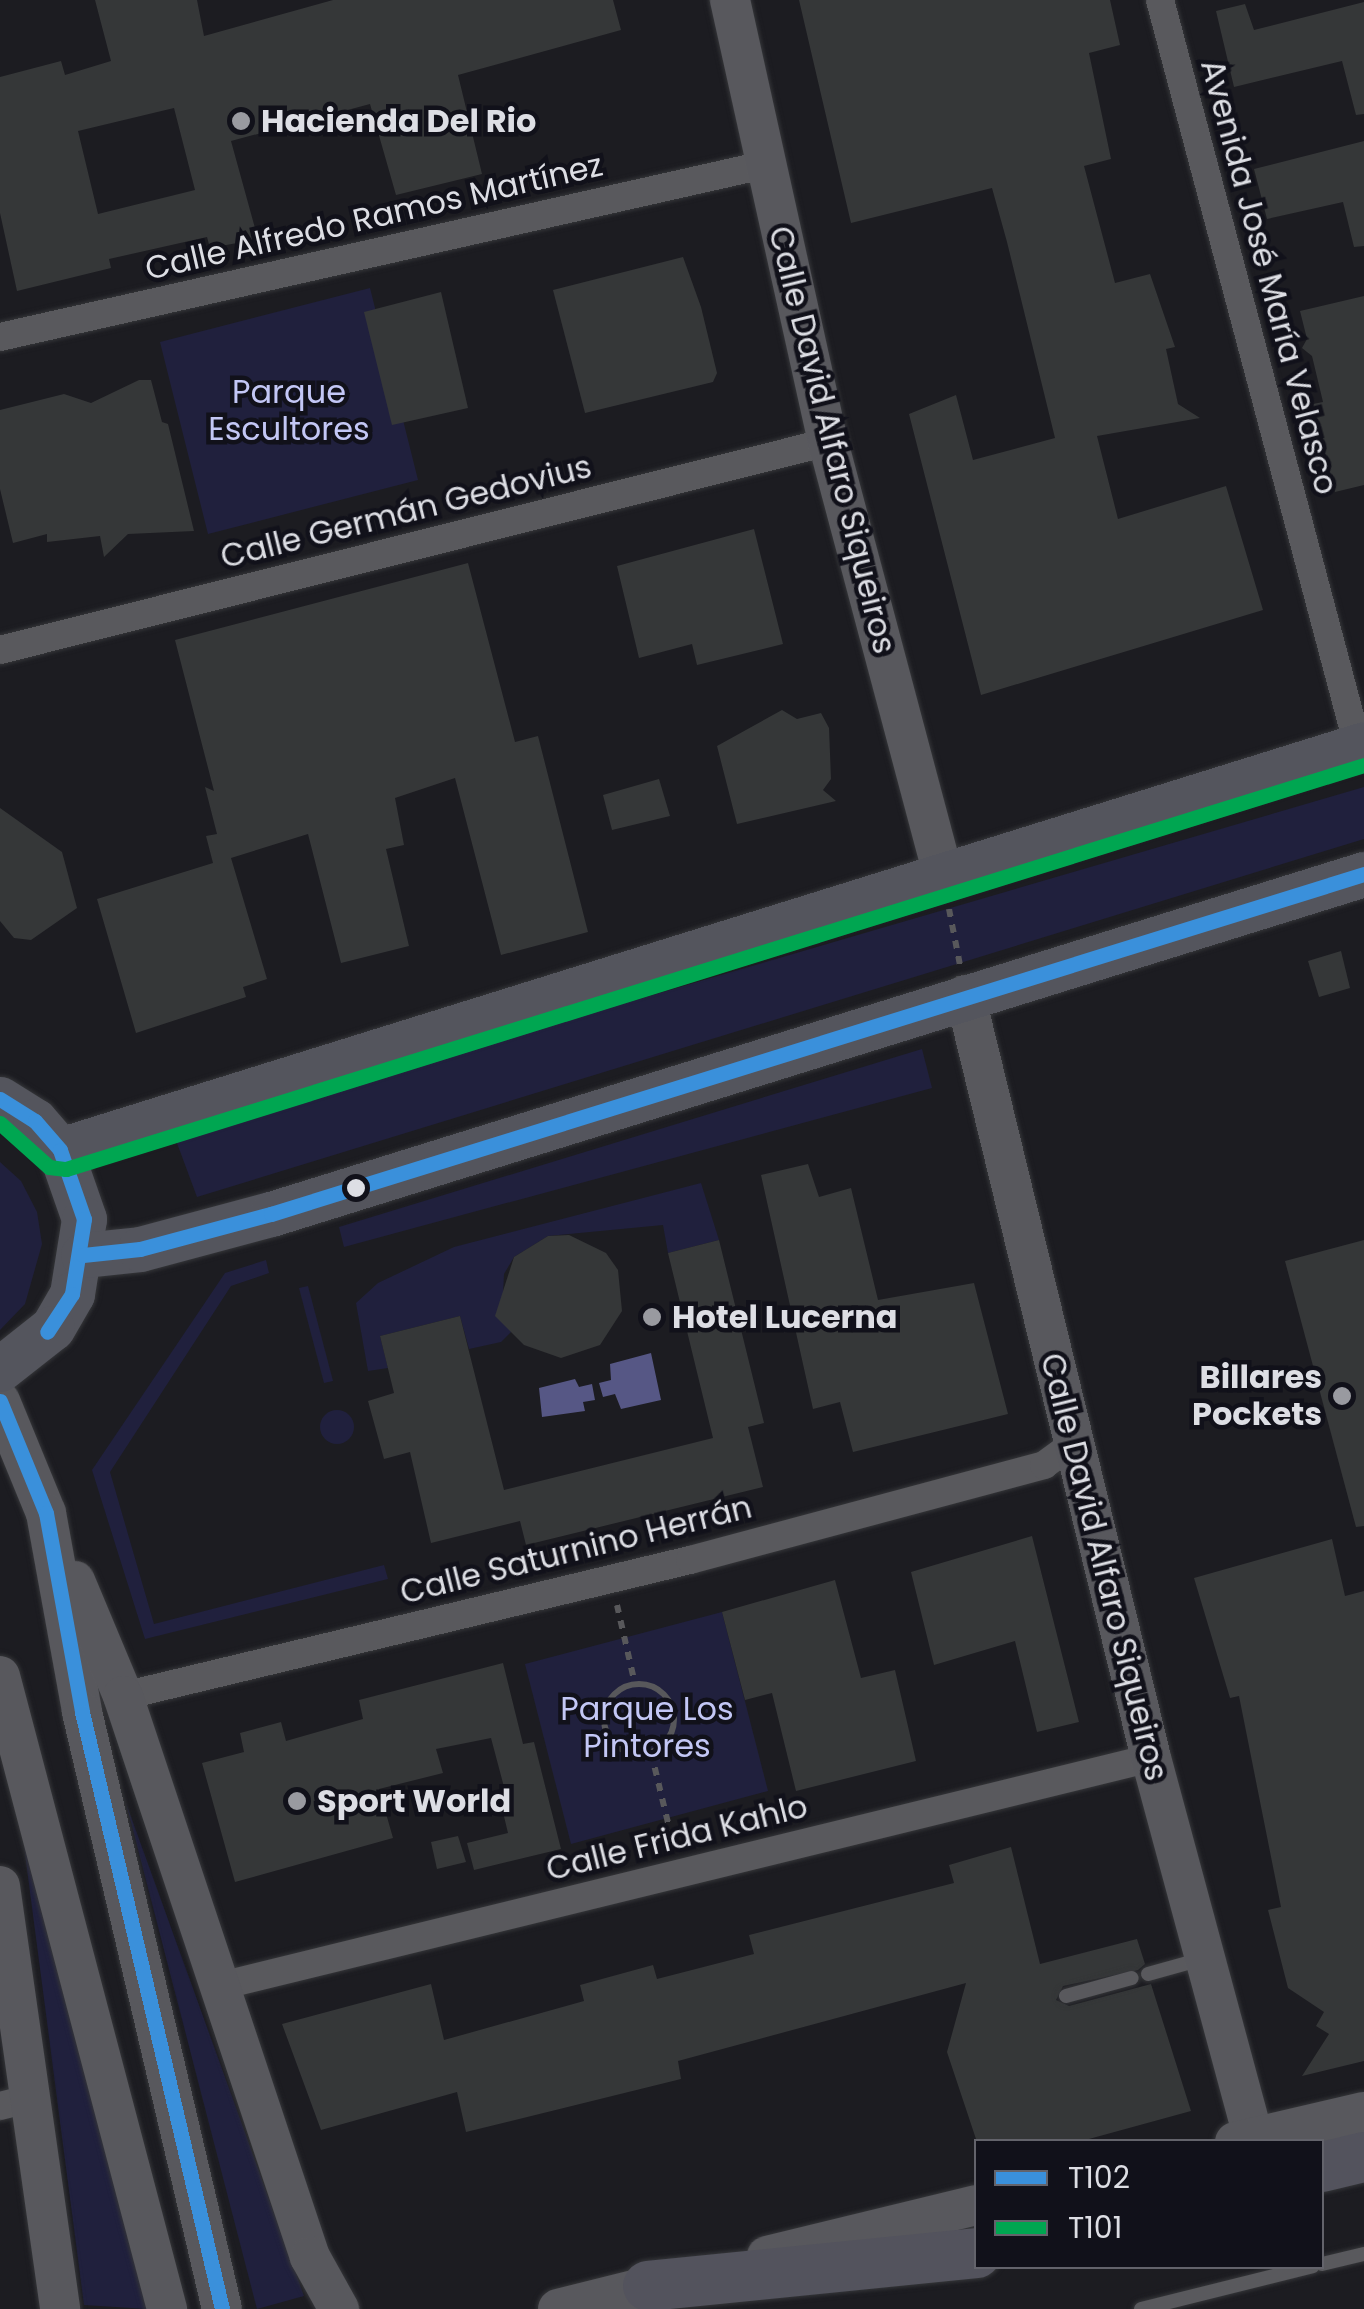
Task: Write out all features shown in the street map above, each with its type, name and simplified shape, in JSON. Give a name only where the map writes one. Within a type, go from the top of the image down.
[{"type":"highway","points":[[1324,2166],[1364,2156]]},
{"type":"highway","points":[[648,2286],[974,2254]]},
{"type":"highway","points":[[768,2309],[974,2255]]},
{"type":"main road","name":"Calle David Alfaro Siqueiros","points":[[730,0],[828,442],[944,878]]},
{"type":"main road","points":[[60,1150],[944,878],[1361,745]]},
{"type":"main road","points":[[82,1256],[140,1250],[272,1214],[965,995],[1364,874]]},
{"type":"main road","name":"Calle David Alfaro Siqueiros","points":[[965,995],[1066,1460],[1151,1758],[1244,2139]]},
{"type":"main road","points":[[0,1098],[35,1122],[60,1150],[84,1218],[82,1256],[72,1294],[52,1328],[0,1368]]},
{"type":"main road","points":[[0,1401],[123,1696],[310,2257],[339,2309]]},
{"type":"main road","points":[[46,1513],[82,1712],[222,2309]]},
{"type":"main road","points":[[0,1676],[167,2309]]},
{"type":"main road","points":[[0,1886],[16,2102],[60,2309]]},
{"type":"main road","points":[[1244,2139],[1364,2112]]},
{"type":"main road","points":[[558,2309],[974,2204]]},
{"type":"street","name":"Avenida José María Velasco","points":[[1160,0],[1361,745]]},
{"type":"street","name":"Calle Alfredo Ramos Martínez","points":[[0,338],[764,165]]},
{"type":"street","name":"Calle Germán Gedovius","points":[[0,650],[828,442]]},
{"type":"street","name":"Calle Saturnino Herrán","points":[[123,1696],[610,1580],[1066,1460]]},
{"type":"street","name":"Calle Frida Kahlo","points":[[220,1986],[1151,1758]]},
{"type":"lane","points":[[1148,1974],[1203,1959]]},
{"type":"lane","points":[[1066,1996],[1132,1978]]},
{"type":"lane","points":[[1324,2264],[1364,2254]]},
{"type":"lane","points":[[1141,2309],[1301,2269]]},
{"type":"path","points":[[944,878],[965,995]]},
{"type":"path","points":[[610,1580],[635,1684]]},
{"type":"path","points":[[635,1684],[657,1689],[674,1716],[668,1738],[651,1752],[617,1748],[604,1728],[613,1694],[635,1684]]},
{"type":"path","points":[[651,1752],[680,1873]]},
{"type":"green space","name":"Parque Escultores","points":[[370,288],[418,480],[208,534],[160,342]]},
{"type":"green space","points":[[1364,787],[1364,839],[197,1197],[174,1135]]},
{"type":"green space","points":[[922,1049],[932,1088],[344,1247],[339,1227]]},
{"type":"green space","points":[[0,1162],[21,1181],[37,1212],[42,1244],[25,1304],[0,1330]]},
{"type":"green space","points":[[701,1183],[719,1240],[668,1253],[663,1225],[548,1236],[514,1257],[504,1274],[502,1313],[511,1332],[501,1342],[469,1349],[460,1316],[380,1336],[388,1368],[368,1371],[356,1303],[378,1283],[454,1247]]},
{"type":"green space","points":[[266,1260],[269,1273],[231,1286],[110,1472],[154,1624],[384,1565],[388,1579],[145,1639],[92,1470],[225,1273]]},
{"type":"green space","points":[[308,1286],[333,1381],[324,1383],[299,1288]]},
{"type":"green space","points":[[337,1410],[349,1415],[354,1427],[349,1439],[337,1444],[325,1439],[320,1427],[325,1415]]},
{"type":"green space","name":"Parque Los Pintores","points":[[722,1612],[768,1791],[571,1844],[525,1664]]},
{"type":"green space","points":[[126,1803],[304,2296],[257,2309]]},
{"type":"green space","points":[[24,1846],[147,2309],[84,2305]]},
{"type":"water","points":[[651,1353],[661,1400],[621,1409],[615,1394],[603,1397],[599,1383],[611,1380],[610,1364]]},
{"type":"water","points":[[575,1379],[579,1387],[592,1384],[595,1400],[583,1402],[585,1411],[542,1417],[539,1388]]},
{"type":"building","points":[[95,0],[197,0],[204,36],[333,0],[613,0],[621,30],[458,75],[482,174],[396,195],[370,104],[231,141],[258,239],[210,248],[207,237],[109,259],[111,268],[17,291],[0,213],[0,77],[61,61],[65,75],[111,61]],"holes":[[[174,108],[195,190],[98,214],[78,131]]]},
{"type":"building","points":[[799,0],[1110,0],[1120,45],[1089,53],[1111,159],[1084,166],[1115,283],[1150,274],[1175,347],[1166,349],[1178,404],[1200,418],[1097,436],[1118,519],[1226,486],[1263,610],[981,695],[909,414],[956,395],[973,460],[1055,438],[1007,242],[992,188],[851,223]]},
{"type":"building","points":[[1364,2],[1364,114],[1356,115],[1342,61],[1234,87],[1216,11],[1245,4],[1254,30]]},
{"type":"building","points":[[1364,141],[1364,246],[1354,247],[1343,202],[1267,219],[1254,169]]},
{"type":"building","points":[[683,257],[701,307],[717,373],[713,382],[585,413],[553,290]]},
{"type":"building","points":[[441,292],[468,408],[392,425],[364,312]]},
{"type":"building","points":[[1364,296],[1364,485],[1335,492],[1313,404],[1323,402],[1312,356],[1302,348],[1307,339],[1300,311]]},
{"type":"building","points":[[139,380],[151,380],[162,422],[168,424],[194,531],[128,534],[104,557],[100,536],[47,542],[47,534],[13,543],[0,489],[0,410],[64,394],[91,403]]},
{"type":"building","points":[[754,529],[783,644],[697,665],[692,644],[639,658],[617,566]]},
{"type":"building","points":[[468,563],[515,742],[538,736],[588,932],[501,955],[455,778],[395,798],[404,845],[386,849],[409,946],[341,963],[308,834],[231,858],[267,979],[243,987],[246,997],[136,1033],[97,899],[213,863],[206,836],[217,834],[205,787],[214,791],[175,640]]},
{"type":"building","points":[[782,710],[797,719],[821,713],[829,728],[831,779],[823,790],[836,801],[737,824],[717,746]]},
{"type":"building","points":[[659,779],[670,816],[612,830],[603,795]]},
{"type":"building","points":[[0,808],[62,852],[77,908],[31,940],[14,938],[0,921]]},
{"type":"building","points":[[1341,951],[1350,988],[1319,997],[1308,961]]},
{"type":"building","points":[[808,1164],[819,1197],[851,1188],[878,1300],[974,1283],[1008,1414],[853,1452],[840,1402],[813,1409],[761,1175]]},
{"type":"building","points":[[569,1235],[606,1253],[618,1270],[622,1311],[600,1345],[561,1358],[524,1345],[495,1316],[514,1257],[548,1236]]},
{"type":"building","points":[[719,1240],[764,1423],[748,1427],[763,1487],[526,1545],[520,1521],[431,1543],[410,1452],[384,1459],[368,1401],[394,1393],[380,1336],[460,1316],[504,1490],[713,1438],[668,1253]]},
{"type":"building","name":"Billares Pockets","points":[[1364,1240],[1364,1526],[1356,1527],[1285,1261]]},
{"type":"building","points":[[1032,1536],[1079,1722],[1037,1732],[1015,1641],[934,1665],[911,1572]]},
{"type":"building","points":[[1332,1539],[1345,1596],[1364,1591],[1364,2061],[1302,2076],[1329,2034],[1316,2026],[1324,2012],[1288,1988],[1268,1910],[1281,1907],[1239,1696],[1230,1698],[1194,1578]]},
{"type":"building","points":[[835,1580],[861,1678],[895,1670],[916,1761],[796,1791],[772,1693],[745,1700],[722,1612]]},
{"type":"building","points":[[503,1663],[523,1744],[534,1742],[561,1849],[474,1870],[467,1843],[508,1833],[501,1804],[508,1802],[491,1738],[436,1749],[443,1773],[379,1789],[393,1838],[235,1882],[202,1763],[244,1752],[240,1733],[281,1722],[286,1741],[363,1719],[359,1700]]},
{"type":"building","points":[[458,1836],[466,1862],[437,1869],[431,1842]]},
{"type":"building","points":[[1011,1847],[1040,1964],[1137,1939],[1145,1964],[1138,1970],[1063,1986],[1056,2000],[1069,2006],[1151,1984],[1191,2111],[1089,2139],[976,2139],[947,2052],[966,1983],[678,2061],[681,2079],[466,2132],[457,2092],[321,2130],[282,2024],[431,1984],[444,2040],[584,2001],[580,1985],[653,1965],[657,1979],[754,1954],[749,1935],[954,1883],[949,1865]]},
{"type":"transit line","name":"T101","points":[[0,1123],[49,1167],[66,1169],[1364,765]]},
{"type":"transit line","name":"T102","points":[[83,1255],[140,1249],[271,1214],[1364,874]]},
{"type":"transit line","name":"T102","points":[[0,1099],[35,1121],[60,1150],[84,1219],[72,1294],[47,1332]]},
{"type":"transit line","name":"T102","points":[[0,1401],[46,1513],[82,1712],[222,2309]]},
{"type":"place","name":"Hacienda Del Rio","points":[[241,121]]},
{"type":"place","name":"Hotel Lucerna","points":[[652,1317]]},
{"type":"place","name":"Billares Pockets","points":[[1342,1396]]},
{"type":"place","name":"Sport World","points":[[297,1801]]}]
